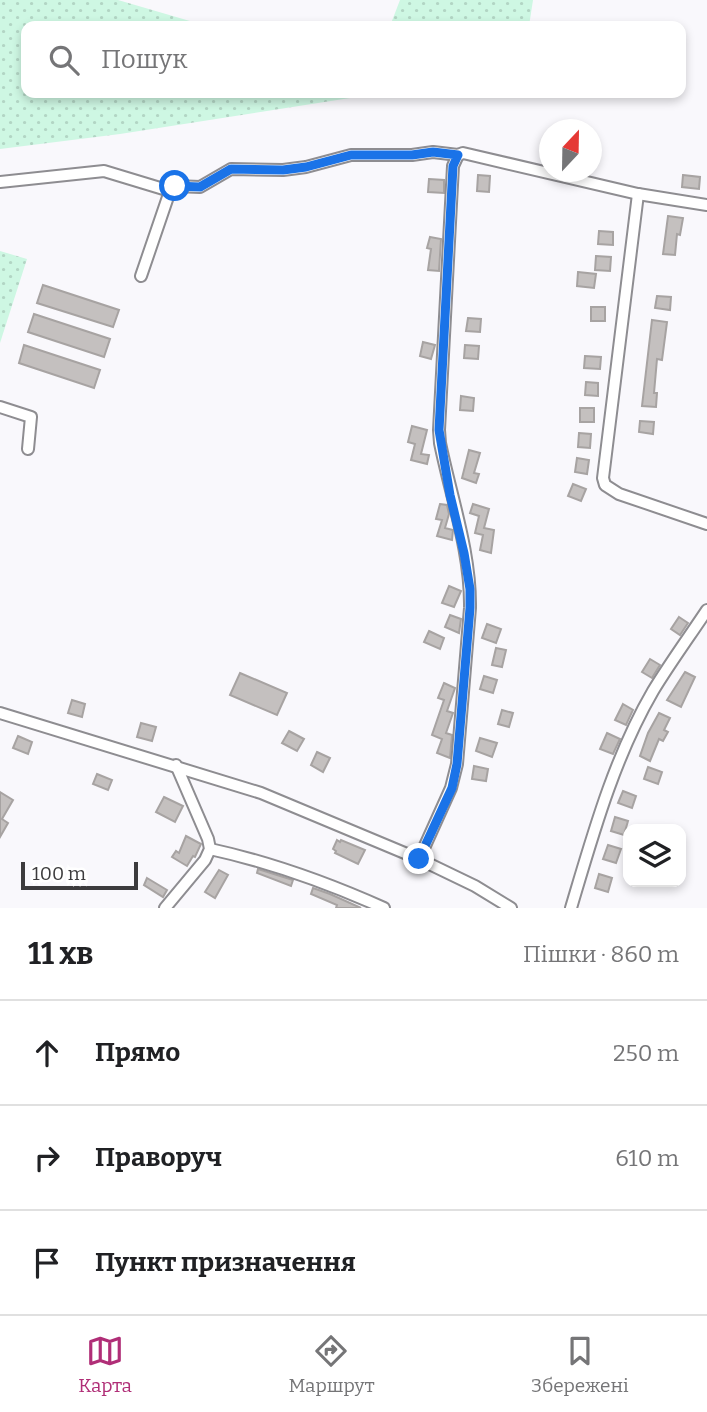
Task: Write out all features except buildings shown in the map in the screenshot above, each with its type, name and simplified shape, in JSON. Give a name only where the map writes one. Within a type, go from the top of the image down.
[{"type":"street","points":[[141,276],[170,191],[175,186],[200,187],[231,169],[283,170],[351,155],[463,153],[638,194],[707,205]]},
{"type":"street","points":[[419,859],[452,788],[457,764],[470,608],[464,553],[439,430],[453,166],[458,155]]},
{"type":"street","points":[[0,182],[104,170],[170,191]]},
{"type":"street","points":[[638,194],[603,478],[605,485],[619,494],[707,524]]},
{"type":"street","points":[[0,407],[31,417],[28,449]]},
{"type":"street","points":[[570,908],[606,794],[622,755],[653,692],[707,610]]},
{"type":"street","points":[[2,718],[176,765],[261,793],[419,859],[475,886],[511,908]]},
{"type":"street","points":[[165,908],[205,860],[210,849],[176,765]]},
{"type":"street","points":[[210,849],[251,858],[322,882],[384,908]]},
{"type":"green space","points":[[0,0],[118,0],[190,21],[21,21],[21,98],[350,98],[120,134],[0,149]]},
{"type":"green space","points":[[400,0],[533,0],[530,21],[392,21]]},
{"type":"green space","points":[[0,251],[27,259],[0,343]]},
{"type":"route","points":[[175,186],[200,187],[231,169],[283,170],[351,155],[412,155],[433,152],[458,155],[453,166],[439,430],[450,495],[464,553],[470,608],[457,764],[452,788],[419,859]]}]
